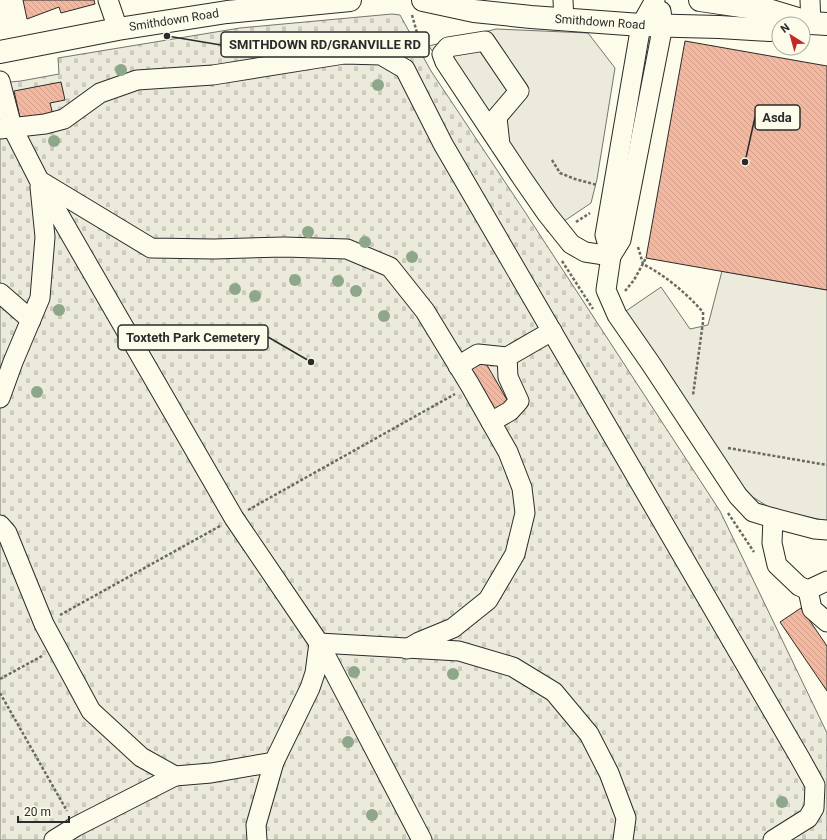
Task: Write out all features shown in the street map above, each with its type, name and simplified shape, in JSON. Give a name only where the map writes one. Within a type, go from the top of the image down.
[{"type":"highway","name":"Smithdown Road","points":[[0,52],[226,6],[350,0]]},
{"type":"highway","points":[[700,0],[768,10],[814,24]]},
{"type":"highway","name":"Smithdown Road","points":[[417,7],[474,11],[563,10],[641,25],[771,30]]},
{"type":"street","points":[[108,0],[118,29]]},
{"type":"street","points":[[611,256],[605,235],[641,25],[655,0]]},
{"type":"street","points":[[660,0],[663,25],[621,240],[611,256],[606,290],[617,315],[738,496],[753,512],[815,529],[827,530]]},
{"type":"street","points":[[810,0],[814,24]]},
{"type":"street","points":[[500,145],[497,117],[519,92],[485,40],[448,47],[442,54],[445,62],[500,145],[547,214],[571,244],[585,252],[611,256]]},
{"type":"street","points":[[6,128],[45,124],[64,119],[100,93],[138,80],[213,75],[344,54],[381,55],[405,69],[443,144],[815,785],[814,808],[808,818],[773,840]]},
{"type":"street","points":[[0,82],[6,128],[39,180],[234,518],[319,643],[422,840]]},
{"type":"street","points":[[0,398],[13,362],[40,298],[45,237],[39,180]]},
{"type":"street","points":[[39,180],[151,248],[214,249],[284,247],[347,249],[390,267],[424,311],[470,385],[508,452],[522,488],[525,513],[515,554],[488,600],[453,628],[419,642],[407,649]]},
{"type":"street","points":[[0,293],[31,320]]},
{"type":"street","points":[[458,366],[478,354],[507,357],[552,331]]},
{"type":"street","points":[[491,422],[510,411],[519,401],[508,377],[507,357]]},
{"type":"street","points":[[773,518],[772,543],[777,565],[798,586],[808,590],[827,581]]},
{"type":"street","points":[[0,525],[7,533],[44,624],[91,711],[141,757],[175,776]]},
{"type":"street","points":[[808,590],[812,609],[827,622]]},
{"type":"street","points":[[319,643],[459,651],[513,667],[554,692],[590,734],[609,773],[626,818],[623,840]]},
{"type":"street","points":[[257,840],[256,825],[274,762],[310,688],[315,673],[319,643]]},
{"type":"street","points":[[54,840],[75,827],[175,776],[211,773],[274,762]]},
{"type":"path","points":[[417,7],[421,47],[442,54]]},
{"type":"path","points":[[552,160],[560,173],[575,179],[602,186]]},
{"type":"path","points":[[643,264],[659,272],[686,294],[703,312],[693,399]]},
{"type":"path","points":[[44,624],[470,385]]},
{"type":"path","points":[[726,448],[827,465]]},
{"type":"path","points":[[0,679],[58,648]]},
{"type":"path","points":[[0,693],[75,827]]},
{"type":"green space","points":[[392,14],[400,15],[431,71],[720,511],[827,733],[827,840],[0,840],[0,83],[59,74],[58,58],[240,28]]},
{"type":"shaded area","points":[[496,29],[588,33],[615,68],[597,179],[591,203],[548,232],[429,46]]},
{"type":"shaded area","points":[[722,271],[827,290],[827,521],[772,509],[751,496],[734,475],[626,311],[661,287],[690,329],[708,325]]},
{"type":"building","points":[[23,0],[94,0],[95,4],[61,13],[59,7],[27,19]]},
{"type":"building","points":[[685,41],[827,66],[827,290],[646,258]]},
{"type":"building","points":[[61,82],[65,100],[50,103],[53,115],[21,122],[14,91]]},
{"type":"building","points":[[484,360],[510,405],[492,415],[466,370]]},
{"type":"building","points":[[801,608],[827,646],[827,691],[780,622]]},
{"type":"place","name":"SMITHDOWN RD/GRANVILLE RD","points":[[167,36]]},
{"type":"place","name":"Asda","points":[[745,162]]},
{"type":"place","name":"Toxteth Park Cemetery","points":[[311,362]]}]
